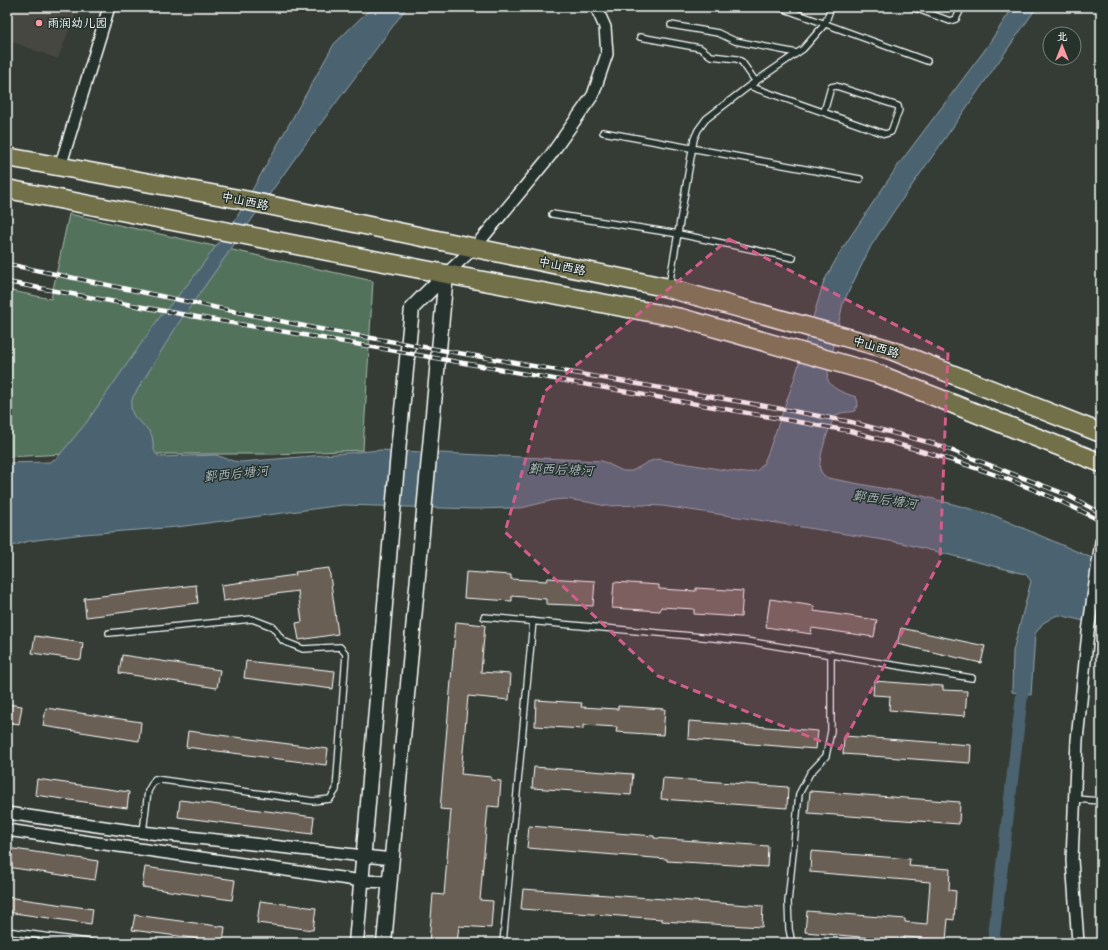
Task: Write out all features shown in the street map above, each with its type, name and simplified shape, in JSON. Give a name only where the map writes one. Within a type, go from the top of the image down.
[{"type":"main road","name":"中山西路","points":[[7,157],[239,198],[279,208],[475,247],[669,289],[888,349],[1101,434]]},
{"type":"main road","points":[[7,189],[254,238],[681,318],[878,374],[1101,464]]},
{"type":"street","points":[[60,167],[109,7]]},
{"type":"street","points":[[356,943],[399,441],[412,308],[475,247],[550,156],[593,95],[607,54],[605,27],[596,7]]},
{"type":"street","points":[[384,943],[446,274]]},
{"type":"street","points":[[1078,943],[1072,860],[1077,740],[1088,632],[1101,542]]},
{"type":"street","points":[[7,813],[143,832],[392,859]]},
{"type":"street","points":[[7,830],[362,881],[390,882]]},
{"type":"lane","points":[[778,7],[927,61]]},
{"type":"lane","points":[[669,289],[693,149],[698,130],[706,119],[749,86],[803,49],[825,24],[831,7]]},
{"type":"lane","points":[[912,7],[950,21],[956,20],[962,7]]},
{"type":"lane","points":[[670,25],[718,33],[735,41],[797,54]]},
{"type":"lane","points":[[640,37],[700,48],[711,56],[737,60],[742,62],[756,82]]},
{"type":"lane","points":[[749,86],[885,134],[891,132],[899,110],[898,106],[836,86],[831,87],[824,112]]},
{"type":"lane","points":[[603,132],[860,179]]},
{"type":"lane","points":[[552,214],[679,234],[793,258]]},
{"type":"lane","points":[[484,617],[746,641],[972,678]]},
{"type":"lane","points":[[109,633],[252,619],[273,627],[283,641],[303,649],[340,647],[346,654],[336,790],[330,799],[313,801],[154,779],[148,791],[143,832]]},
{"type":"lane","points":[[503,943],[533,621]]},
{"type":"lane","points":[[792,943],[789,929],[788,902],[799,794],[810,773],[826,756],[831,731],[831,654]]},
{"type":"lane","points":[[1075,799],[1101,800]]},
{"type":"lane","points":[[7,931],[95,943]]},
{"type":"highlighted area","points":[[729,239],[948,352],[940,561],[840,749],[658,676],[505,532],[545,391]]},
{"type":"shaded area","name":"雨润幼儿园","points":[[7,7],[78,7],[58,59],[7,40]]},
{"type":"green space","points":[[69,214],[373,281],[363,450],[274,454],[64,454],[7,457],[7,290],[51,299]]},
{"type":"water","name":"鄞西后塘河","points":[[372,7],[407,7],[293,161],[178,324],[133,397],[131,404],[132,412],[150,432],[154,451],[158,455],[161,457],[216,455],[233,461],[242,462],[381,450],[602,461],[623,471],[632,471],[657,459],[744,473],[758,470],[763,464],[768,453],[794,380],[824,281],[842,249],[899,164],[984,51],[1013,7],[1037,7],[871,246],[843,303],[827,378],[835,388],[856,397],[858,402],[855,411],[841,413],[834,418],[823,449],[820,469],[821,472],[828,478],[923,496],[993,515],[1101,562],[1101,625],[1059,615],[1043,623],[1035,634],[1031,695],[1012,692],[1013,651],[1031,581],[1025,574],[902,543],[662,506],[606,506],[565,499],[554,500],[521,508],[475,509],[343,505],[177,527],[84,534],[29,541],[12,546],[7,552],[7,463],[49,462],[57,458],[86,423],[159,318],[192,279],[237,217],[334,44]]},
{"type":"building","points":[[329,568],[338,634],[299,640],[296,623],[302,622],[298,591],[223,601],[221,585],[296,575],[295,572]]},
{"type":"building","points":[[466,572],[511,575],[511,579],[547,581],[548,578],[595,581],[593,606],[546,604],[546,599],[512,596],[512,601],[464,598]]},
{"type":"building","points":[[614,582],[659,585],[659,589],[696,591],[696,588],[743,591],[741,617],[694,614],[694,609],[661,607],[660,611],[612,608]]},
{"type":"building","points":[[196,585],[198,603],[86,617],[84,598]]},
{"type":"building","points":[[770,599],[814,606],[814,611],[877,620],[874,637],[812,628],[811,634],[766,627]]},
{"type":"building","points":[[456,622],[485,625],[481,672],[511,674],[509,700],[468,696],[461,774],[491,777],[491,780],[501,781],[499,807],[488,806],[480,900],[493,901],[491,928],[459,926],[457,943],[429,943],[433,894],[444,895],[451,810],[440,809]]},
{"type":"building","points":[[901,628],[985,646],[981,663],[897,644]]},
{"type":"building","points":[[35,636],[83,643],[81,660],[32,653]]},
{"type":"building","points":[[122,655],[220,670],[217,688],[119,673]]},
{"type":"building","points":[[246,661],[335,671],[333,689],[244,678]]},
{"type":"building","points":[[874,681],[943,686],[943,690],[967,691],[965,716],[889,710],[890,696],[873,695]]},
{"type":"building","points":[[536,700],[582,703],[581,707],[618,709],[618,706],[665,709],[663,735],[616,732],[617,727],[583,725],[583,729],[535,726]]},
{"type":"building","points":[[7,704],[22,706],[19,724],[7,722]]},
{"type":"building","points":[[46,708],[141,722],[139,741],[43,726]]},
{"type":"building","points":[[689,721],[818,731],[816,749],[688,739]]},
{"type":"building","points":[[188,731],[328,749],[326,765],[186,747]]},
{"type":"building","points":[[844,736],[971,745],[970,763],[843,754]]},
{"type":"building","points":[[534,767],[633,774],[631,795],[532,788]]},
{"type":"building","points":[[663,778],[788,787],[787,808],[661,799]]},
{"type":"building","points":[[37,779],[129,792],[127,808],[35,795]]},
{"type":"building","points":[[810,791],[960,802],[959,824],[808,813]]},
{"type":"building","points":[[180,800],[314,817],[312,834],[178,817]]},
{"type":"building","points":[[529,826],[654,836],[654,838],[768,846],[767,867],[667,861],[667,859],[527,848]]},
{"type":"building","points":[[7,848],[98,861],[95,880],[7,867]]},
{"type":"building","points":[[811,851],[910,859],[909,866],[950,869],[949,890],[956,891],[954,920],[948,919],[946,940],[904,937],[904,941],[805,932],[807,911],[905,919],[905,922],[927,924],[930,882],[810,872]]},
{"type":"building","points":[[145,867],[235,880],[232,900],[142,887]]},
{"type":"building","points":[[523,889],[763,906],[762,927],[662,921],[662,919],[521,909]]},
{"type":"building","points":[[7,897],[93,909],[91,924],[7,912]]},
{"type":"building","points":[[260,901],[316,908],[313,930],[257,923]]},
{"type":"building","points":[[135,915],[225,927],[223,942],[132,930]]},
{"type":"waterway","points":[[993,943],[1024,678]]},
{"type":"railway","points":[[7,264],[314,328],[851,422],[935,444],[1065,494],[1101,513]]},
{"type":"railway","points":[[7,282],[197,317],[850,431],[940,456],[1021,484],[1101,521]]},
{"type":"place","name":"雨润幼儿园","points":[[39,23]]}]
